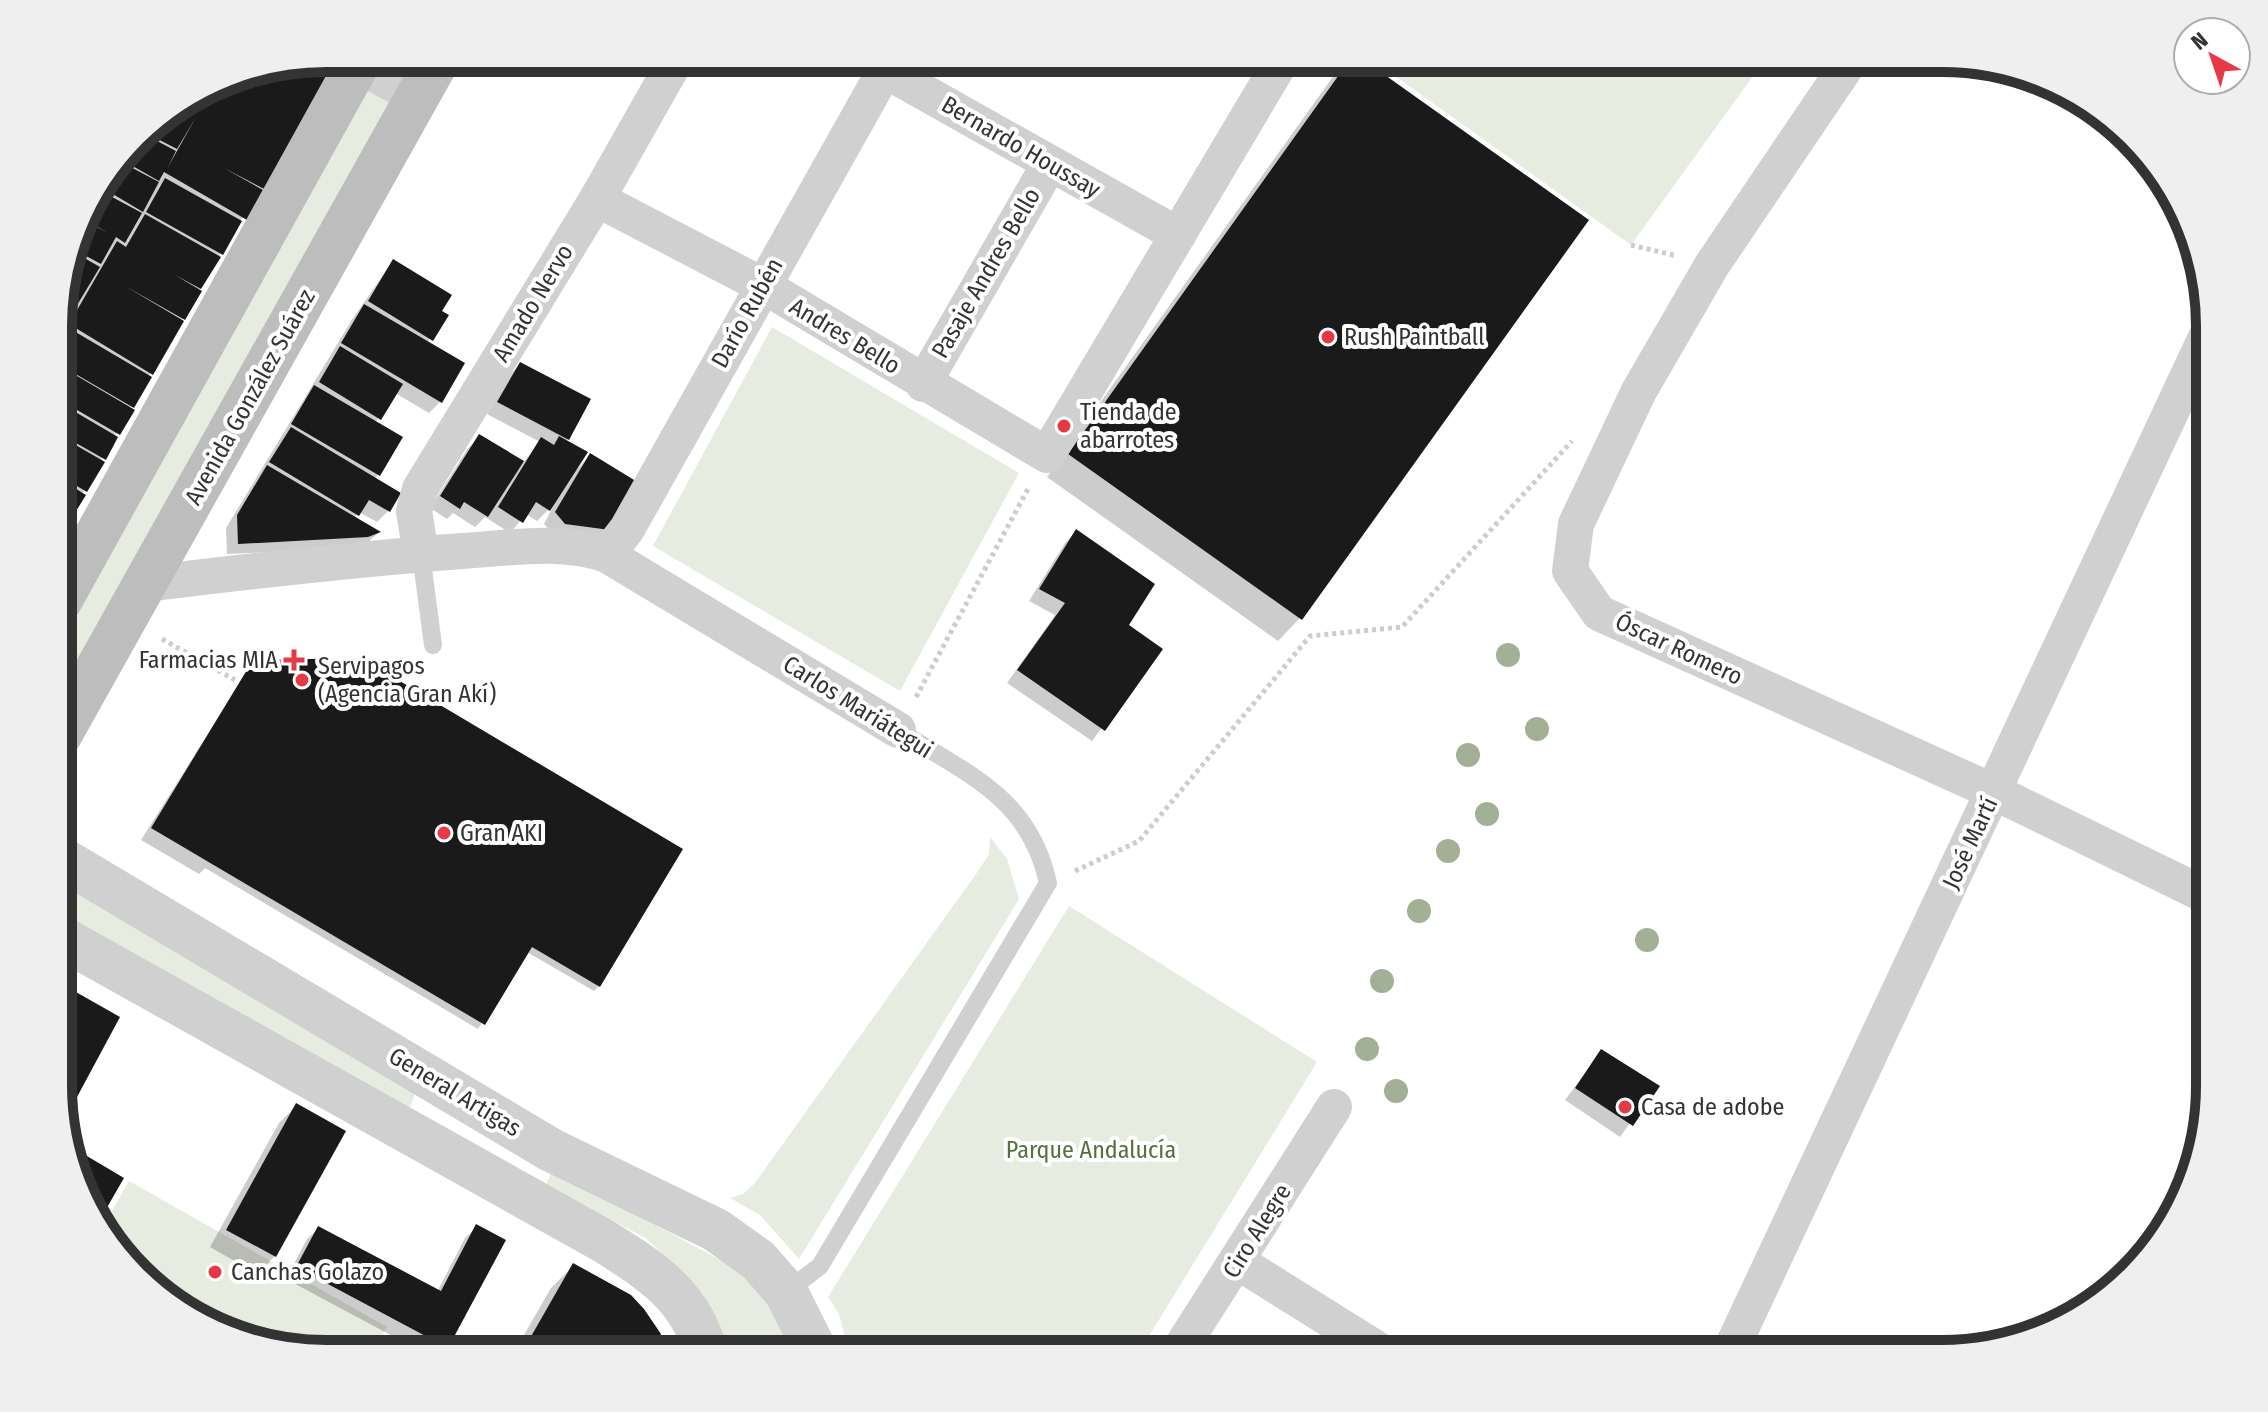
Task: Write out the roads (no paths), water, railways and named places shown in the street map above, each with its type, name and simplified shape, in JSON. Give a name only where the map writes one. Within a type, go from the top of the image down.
[{"type":"main road","points":[[72,579],[348,73]]},
{"type":"main road","name":"Avenida González Suárez","points":[[72,714],[430,73]]},
{"type":"street","points":[[1178,235],[1274,72]]},
{"type":"street","name":"Óscar Romero","points":[[1842,72],[1712,265],[1639,391],[1576,524],[1570,571],[1599,613],[1994,792],[2195,890]]},
{"type":"street","points":[[376,73],[416,97]]},
{"type":"street","name":"Amado Nervo","points":[[421,554],[414,511],[420,489],[597,199],[669,73]]},
{"type":"street","name":"Darío Rubén","points":[[607,555],[627,529],[762,285],[871,73]]},
{"type":"street","name":"Bernardo Houssay","points":[[890,73],[1178,235]]},
{"type":"street","name":"Pasaje Andres Bello","points":[[923,384],[1050,163]]},
{"type":"street","name":"Andres Bello","points":[[597,199],[762,285],[923,384],[1047,455],[1178,235]]},
{"type":"street","name":"José Martí","points":[[1740,1339],[2195,361]]},
{"type":"street","name":"Carlos Mariátegui","points":[[136,601],[421,554],[546,545],[585,547],[607,555],[898,730]]},
{"type":"street","name":"General Artigas","points":[[72,865],[551,1150],[716,1230],[758,1260],[786,1292],[810,1340]]},
{"type":"street","points":[[72,944],[524,1196],[657,1275],[691,1315],[701,1340]]},
{"type":"street","name":"Ciro Alegre","points":[[1187,1339],[1334,1107]]},
{"type":"street","points":[[524,1196],[551,1150]]},
{"type":"street","points":[[1238,1262],[1362,1339]]},
{"type":"lane","points":[[421,554],[433,645]]},
{"type":"lane","name":"Carlos Mariátegui","points":[[786,1292],[820,1266],[1048,883],[1042,857],[1017,812],[996,793],[898,730]]},
{"type":"place","name":"Rush Paintball","points":[[1328,337]]},
{"type":"place","name":"Tienda de abarrotes","points":[[1064,426]]},
{"type":"place","name":"Farmacias MIA","points":[[294,660]]},
{"type":"place","name":"Servipagos (Agencia Gran Akí)","points":[[302,680]]},
{"type":"place","name":"Gran AKI","points":[[444,833]]},
{"type":"place","name":"Casa de adobe","points":[[1625,1107]]},
{"type":"place","name":"Canchas Golazo","points":[[215,1272]]},
{"type":"park label","name":"Parque Andalucía","points":[[1091,1150]]}]
